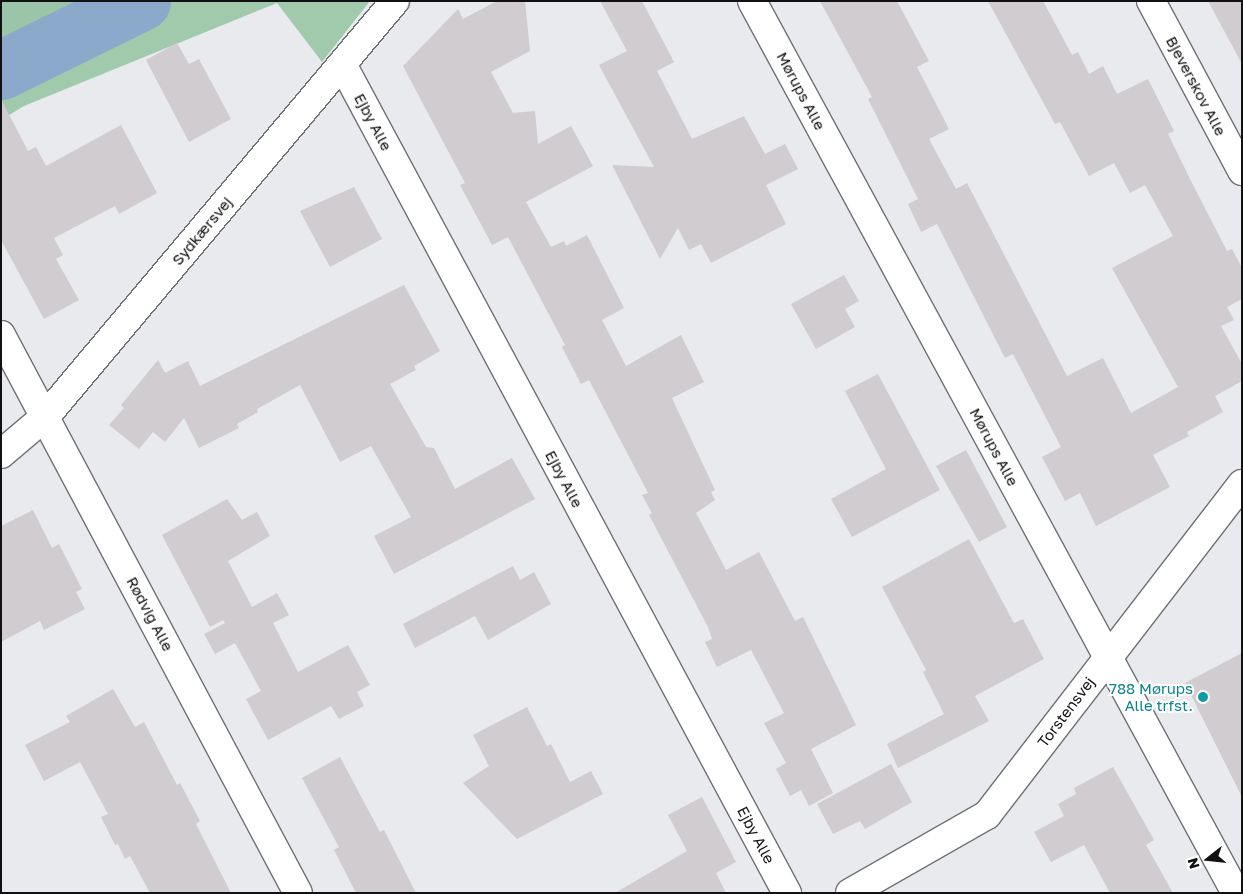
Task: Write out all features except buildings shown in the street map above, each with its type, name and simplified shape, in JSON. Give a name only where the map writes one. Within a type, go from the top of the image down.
[{"type":"street","name":"Sydkærsvej","points":[[1,454],[46,416],[395,1]]},
{"type":"street","name":"Mørups Alle","points":[[752,1],[1236,893]]},
{"type":"street","name":"Bjeverskov Alle","points":[[1151,1],[1242,171]]},
{"type":"street","name":"Ejby Alle","points":[[342,64],[787,893]]},
{"type":"street","name":"Rødvig Alle","points":[[1,335],[46,416],[298,893]]},
{"type":"street","name":"Torstensvej","points":[[850,893],[987,815],[1242,484]]},
{"type":"green space","points":[[1,1],[370,1],[322,62],[277,3],[24,106],[1,120]]},
{"type":"green space","points":[[1,1],[86,1],[1,37]]},
{"type":"waterway","points":[[1,70],[141,1]]},
{"type":"place","name":"788 Mørups Alle trfst.","points":[[1203,697]]}]
